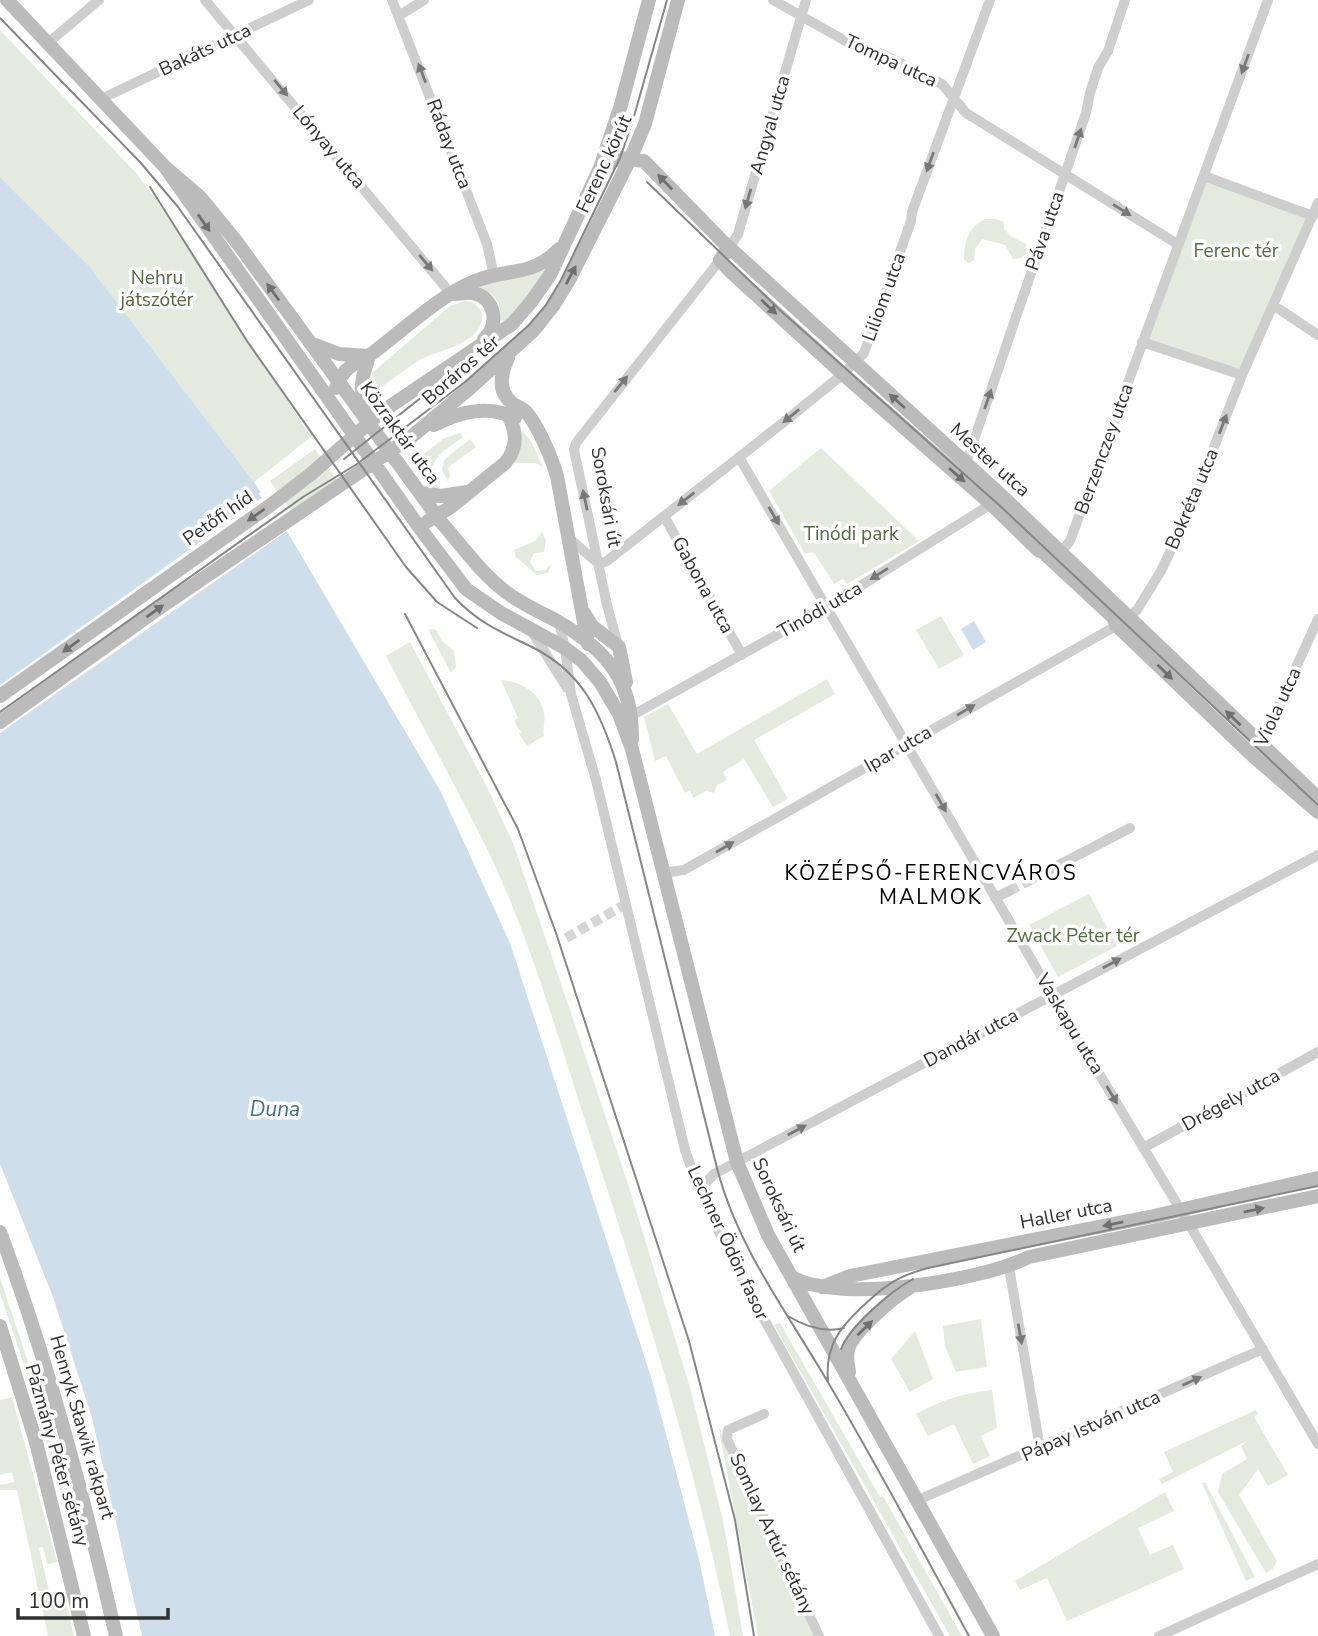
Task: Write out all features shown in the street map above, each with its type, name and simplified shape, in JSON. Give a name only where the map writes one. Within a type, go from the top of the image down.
[{"type":"main road","name":"Közraktár utca","points":[[6,0],[165,167],[200,197],[236,241],[436,516],[475,563],[507,593],[559,622],[605,657],[627,694]]},
{"type":"main road","name":"Ferenc körút","points":[[567,240],[600,168],[621,105],[649,0]]},
{"type":"main road","name":"Ferenc körút","points":[[534,330],[569,280],[631,157],[645,124],[678,0]]},
{"type":"main road","points":[[600,168],[620,158],[631,157]]},
{"type":"main road","name":"Mester utca","points":[[631,157],[644,161],[729,248],[966,463],[996,500]]},
{"type":"main road","name":"Közraktár utca","points":[[165,167],[466,590],[565,648],[582,661],[600,682]]},
{"type":"main road","points":[[335,408],[338,381],[349,367],[369,356],[472,282],[541,265],[567,240]]},
{"type":"main road","name":"Boráros tér","points":[[453,364],[512,324],[550,275],[567,240]]},
{"type":"main road","points":[[720,260],[729,248]]},
{"type":"main road","name":"Mester utca","points":[[720,260],[843,374],[996,500],[1129,617],[1318,812]]},
{"type":"main road","points":[[452,295],[478,295],[489,304],[494,314],[492,331],[488,336],[453,364]]},
{"type":"main road","name":"Boráros tér","points":[[411,437],[534,330]]},
{"type":"main road","points":[[310,343],[339,354],[369,356]]},
{"type":"main road","points":[[509,354],[502,370],[503,392],[511,402],[526,412],[552,458],[571,540],[587,642],[600,682]]},
{"type":"main road","points":[[369,356],[360,390],[371,425]]},
{"type":"main road","name":"Petőfi híd","points":[[0,696],[272,504],[311,474],[380,413],[453,364]]},
{"type":"main road","points":[[313,378],[338,381]]},
{"type":"main road","points":[[0,722],[177,596],[411,437],[451,417],[476,411],[508,415],[526,424],[540,437]]},
{"type":"main road","points":[[419,527],[512,456],[516,437],[508,415]]},
{"type":"main road","points":[[421,493],[441,496],[468,491]]},
{"type":"main road","name":"Mester utca","points":[[1050,550],[1114,621],[1257,751],[1318,798]]},
{"type":"main road","points":[[581,608],[592,626],[619,647],[626,674],[627,694]]},
{"type":"main road","name":"Soroksári út","points":[[600,682],[619,714],[632,749],[737,1163],[760,1218],[993,1636]]},
{"type":"main road","name":"Soroksári út","points":[[627,694],[633,715],[632,749]]},
{"type":"main road","name":"Haller utca","points":[[805,1301],[822,1287],[850,1276],[1140,1219],[1318,1178]]},
{"type":"main road","name":"Haller utca","points":[[792,1277],[822,1287],[859,1290],[915,1285],[1009,1267],[1029,1257],[1318,1196]]},
{"type":"main road","name":"Henryk Sławik rakpart","points":[[0,1232],[62,1415],[116,1636]]},
{"type":"main road","name":"Haller utca","points":[[853,1387],[847,1356],[851,1342],[899,1295],[915,1285]]},
{"type":"main road","name":"Pázmány Péter sétány","points":[[0,1326],[39,1454],[84,1636]]},
{"type":"street","points":[[48,43],[99,0]]},
{"type":"street","name":"Lónyay utca","points":[[205,0],[452,295]]},
{"type":"street","name":"Bakáts utca","points":[[101,99],[309,0]]},
{"type":"street","name":"Ráday utca","points":[[392,0],[487,244],[494,276]]},
{"type":"street","points":[[400,15],[425,0]]},
{"type":"street","name":"Tompa utca","points":[[773,0],[863,51],[880,53],[942,85],[966,113],[1179,245]]},
{"type":"street","name":"Angyal utca","points":[[729,248],[738,234],[806,0]]},
{"type":"street","name":"Liliom utca","points":[[599,564],[607,561],[739,457],[843,374],[864,353],[990,0]]},
{"type":"street","name":"Páva utca","points":[[966,463],[1086,113],[1098,68],[1108,51],[1125,0]]},
{"type":"street","points":[[1268,0],[1142,342],[1242,375],[1318,203]]},
{"type":"street","points":[[1204,176],[1313,216]]},
{"type":"street","name":"Soroksári út","points":[[619,647],[607,605],[574,450],[579,438],[720,260]]},
{"type":"street","points":[[1273,305],[1318,335]]},
{"type":"street","name":"Berzenczey utca","points":[[1050,550],[1065,547],[1070,541],[1142,342]]},
{"type":"street","name":"Bokréta utca","points":[[1129,617],[1137,610],[1161,571],[1188,514],[1242,375]]},
{"type":"street","name":"Vaskapu utca","points":[[739,457],[995,898],[1318,1444]]},
{"type":"street","name":"Tinódi utca","points":[[633,715],[827,607],[996,500]]},
{"type":"street","name":"Gabona utca","points":[[664,516],[742,655]]},
{"type":"street","name":"Soroksári út","points":[[571,540],[599,564]]},
{"type":"street","name":"Ipar utca","points":[[663,873],[684,870],[907,744],[1114,621],[1129,617]]},
{"type":"street","name":"Viola utca","points":[[1257,751],[1318,619]]},
{"type":"street","name":"Lechner Ödön fasor","points":[[559,622],[571,694],[596,780],[685,1150],[699,1190],[737,1270],[801,1390],[939,1636]]},
{"type":"street","name":"Lechner Ödön fasor","points":[[531,629],[571,694]]},
{"type":"street","points":[[1030,880],[1130,828]]},
{"type":"street","name":"Dandár utca","points":[[699,1190],[714,1174],[1318,855]]},
{"type":"street","points":[[995,898],[1009,891]]},
{"type":"street","name":"Drégely utca","points":[[1143,1148],[1318,1052]]},
{"type":"street","points":[[1009,1267],[1040,1448]]},
{"type":"street","name":"Pápay István utca","points":[[918,1500],[1262,1349]]},
{"type":"street","name":"Somlay Artúr sétány","points":[[764,1414],[728,1430],[727,1439],[819,1636]]},
{"type":"street","points":[[1159,1636],[1318,1563]]},
{"type":"green space","name":"Nehru játszótér","points":[[0,30],[136,173],[153,195],[311,437],[254,482],[89,266],[0,177]]},
{"type":"green space","name":"Ferenc tér","points":[[1204,176],[1313,216],[1242,375],[1142,342]]},
{"type":"green space","points":[[985,219],[1004,222],[1004,229],[1011,236],[1026,244],[1026,254],[1013,259],[1005,245],[982,239],[975,249],[974,260],[969,263],[964,260],[968,236],[979,222]]},
{"type":"green space","points":[[545,270],[508,322],[500,320],[499,306],[494,297],[473,284]]},
{"type":"green space","points":[[465,301],[473,302],[482,312],[481,323],[469,339],[418,361],[368,396],[372,373],[450,306]]},
{"type":"green space","points":[[520,429],[531,441],[543,467],[535,463],[514,461]]},
{"type":"green space","points":[[460,433],[463,437],[442,452],[434,464],[432,471],[439,488],[434,491],[412,463],[443,439]]},
{"type":"green space","points":[[470,439],[476,447],[448,468],[448,481],[442,470],[444,460]]},
{"type":"green space","name":"Tinódi park","points":[[821,448],[919,541],[847,584],[843,579],[834,584],[815,554],[805,554],[769,491]]},
{"type":"green space","points":[[315,449],[344,490],[298,522],[270,481]]},
{"type":"green space","points":[[542,532],[546,541],[544,552],[534,553],[530,562],[536,571],[546,570],[551,565],[548,573],[537,575],[516,557],[514,550],[535,541]]},
{"type":"green space","points":[[941,616],[964,655],[939,669],[916,630]]},
{"type":"green space","points":[[436,630],[443,642],[454,651],[456,667],[451,673],[429,631]]},
{"type":"green space","points":[[410,642],[488,789],[513,843],[573,1019],[628,1184],[691,1391],[724,1525],[743,1636],[730,1636],[702,1511],[650,1326],[557,1032],[519,923],[489,853],[386,656]]},
{"type":"green space","points":[[827,679],[835,694],[754,740],[788,799],[773,807],[744,759],[723,772],[727,780],[717,785],[714,793],[706,791],[693,798],[690,790],[685,793],[666,756],[655,761],[644,717],[668,704],[697,754]]},
{"type":"green space","points":[[501,680],[528,689],[542,705],[544,736],[527,746],[519,734],[521,732],[514,721],[518,718]]},
{"type":"green space","name":"Zwack Péter tér","points":[[1089,894],[1117,946],[1058,977],[1029,925]]},
{"type":"green space","points":[[0,1278],[37,1389],[73,1526],[70,1527],[27,1374],[0,1293]]},
{"type":"green space","points":[[981,1319],[987,1367],[956,1372],[945,1346],[943,1326]]},
{"type":"green space","points":[[780,1323],[962,1636],[950,1636],[774,1325]]},
{"type":"green space","points":[[915,1331],[933,1379],[910,1392],[891,1359]]},
{"type":"green space","points":[[992,1390],[997,1428],[981,1436],[990,1456],[973,1464],[954,1424],[928,1436],[916,1414],[953,1398]]},
{"type":"green space","points":[[12,1397],[57,1562],[47,1564],[43,1547],[39,1548],[50,1596],[53,1596],[55,1604],[66,1601],[74,1636],[48,1636],[17,1490],[0,1490],[0,1485],[14,1482],[12,1472],[0,1475],[0,1400]]},
{"type":"green space","points":[[1256,1410],[1258,1414],[1254,1417],[1288,1475],[1268,1486],[1258,1469],[1239,1495],[1277,1561],[1273,1569],[1266,1573],[1218,1492],[1222,1474],[1247,1459],[1241,1446],[1247,1441],[1162,1484],[1159,1479],[1173,1472],[1164,1452]]},
{"type":"green space","points":[[718,1425],[813,1636],[758,1636]]},
{"type":"green space","points":[[1205,1482],[1255,1577],[1246,1581],[1202,1483]]},
{"type":"green space","points":[[1165,1492],[1174,1511],[1138,1528],[1150,1555],[1173,1545],[1184,1569],[1067,1621],[1047,1578],[1020,1590],[1015,1581]]},
{"type":"water","name":"Duna","points":[[0,177],[89,266],[254,482],[288,533],[441,792],[510,943],[651,1377],[699,1559],[715,1636],[142,1636],[92,1418],[53,1297],[0,1164]]},
{"type":"water","points":[[974,621],[986,642],[973,650],[961,629]]},
{"type":"pier","points":[[264,490],[292,533],[288,530],[0,733],[0,685],[262,498],[259,493]]},
{"type":"tunnel","points":[[1009,891],[1030,880]]},
{"type":"tunnel","points":[[566,938],[626,904]]},
{"type":"tram line","points":[[0,712],[303,497],[357,464],[465,382],[529,325],[546,305],[561,280],[620,158],[667,0]]},
{"type":"tram line","points":[[0,18],[140,162],[178,207],[455,598],[482,621],[532,647],[564,668],[596,710],[616,762],[727,1201],[766,1281],[847,1415],[969,1636]]},
{"type":"tram line","points":[[647,182],[782,312],[999,505],[1318,805]]},
{"type":"tram line","points":[[150,187],[247,341],[406,567],[437,602],[477,628]]},
{"type":"tram line","points":[[344,459],[418,400],[471,366]]},
{"type":"tram line","points":[[405,614],[518,829],[556,933],[689,1341],[735,1520],[754,1636]]},
{"type":"tram line","points":[[828,1381],[831,1348],[841,1330],[878,1292],[908,1274],[1318,1186]]},
{"type":"tram line","points":[[841,1349],[853,1330],[872,1310],[913,1279]]},
{"type":"tram line","points":[[788,1316],[815,1328],[844,1328]]},
{"type":"district","name":"KÖZÉPSŐ-FERENCVÁROS MALMOK","points":[[931,885]]}]
